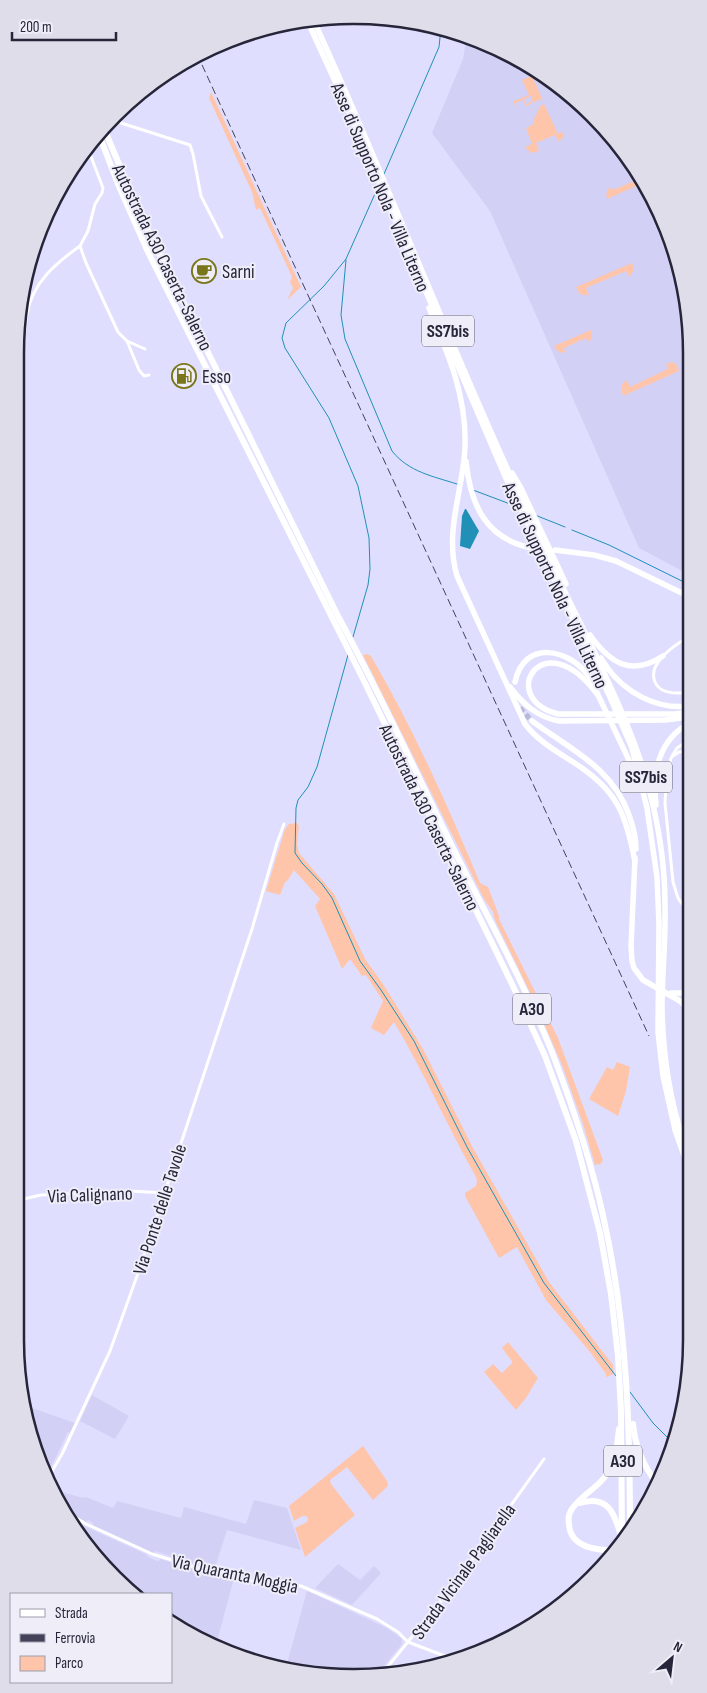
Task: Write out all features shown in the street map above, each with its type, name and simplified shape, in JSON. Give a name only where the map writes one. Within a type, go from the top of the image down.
[{"type":"highway","name":"Asse di Supporto Nola - Villa Literno","points":[[316,26],[391,204],[504,462],[618,701],[637,747],[650,791],[661,842],[666,905],[661,958],[658,1032],[663,1076],[674,1130],[683,1154]]},
{"type":"highway","name":"Asse di Supporto Nola - Villa Literno","points":[[310,27],[372,159]]},
{"type":"highway","name":"Autostrada A30 Caserta-Salerno","points":[[107,134],[134,200],[156,247],[519,980],[551,1051],[579,1128],[598,1194],[616,1281],[624,1336],[630,1407]]},
{"type":"highway","name":"Autostrada A30 Caserta-Salerno","points":[[102,141],[148,252],[337,626],[512,984],[545,1056],[576,1141],[595,1215],[611,1294],[620,1383],[622,1531]]},
{"type":"highway","name":"Asse di Supporto Nola - Villa Literno","points":[[391,204],[412,258],[512,492],[625,730],[636,764],[647,808],[654,852],[659,902],[662,1008],[667,1074],[676,1116],[683,1137]]},
{"type":"highway","points":[[412,258],[456,377],[463,407],[468,480],[472,495],[480,513],[496,532],[518,544],[533,548]]},
{"type":"highway","points":[[465,446],[462,478],[452,535],[454,566],[461,586],[518,710],[531,731],[546,744],[591,774],[611,794],[626,820],[635,862]]},
{"type":"highway","points":[[504,462],[517,480],[608,669]]},
{"type":"highway","points":[[555,550],[594,555],[616,561],[683,593]]},
{"type":"highway","points":[[590,635],[607,655],[620,664],[642,666],[663,656]]},
{"type":"highway","points":[[590,644],[608,669],[627,688],[651,701],[669,706],[683,706]]},
{"type":"highway","points":[[514,682],[520,668],[527,661],[544,652],[556,652],[569,657],[580,665],[590,678],[631,764],[647,808]]},
{"type":"highway","points":[[597,694],[583,677],[562,664],[547,663],[538,667],[529,682],[530,694],[538,705],[543,709],[558,714],[641,720],[683,718]]},
{"type":"highway","points":[[505,682],[526,705],[543,717],[559,721],[638,714],[683,713]]},
{"type":"highway","points":[[532,721],[586,758],[612,782],[623,800],[631,821],[636,845],[631,946],[634,968],[642,980],[683,1003]]},
{"type":"highway","points":[[661,842],[655,786],[658,762],[660,753],[670,738],[683,728]]},
{"type":"highway","points":[[668,993],[683,993]]},
{"type":"highway","points":[[630,1407],[637,1446],[642,1459],[653,1476]]},
{"type":"highway","name":"A30","points":[[630,1407],[630,1520]]},
{"type":"highway","points":[[607,1550],[590,1548],[575,1540],[570,1531],[568,1519],[576,1504],[598,1485],[610,1468],[616,1449],[621,1411]]},
{"type":"highway","points":[[576,1504],[591,1500],[603,1503],[616,1517],[620,1533]]},
{"type":"street","points":[[119,121],[190,145],[201,196],[222,237]]},
{"type":"street","points":[[24,343],[27,314],[33,295],[45,275],[80,246],[88,231],[96,204],[102,193],[103,188],[91,154]]},
{"type":"street","points":[[80,246],[118,332],[127,341],[145,349]]},
{"type":"street","points":[[127,341],[139,370],[144,376],[149,375]]},
{"type":"street","points":[[683,641],[663,656],[657,663],[654,671],[654,679],[658,687],[671,693],[683,692]]},
{"type":"street","points":[[683,744],[677,748],[671,758],[666,778],[665,803],[672,875],[678,898],[683,905]]},
{"type":"street","points":[[671,758],[679,752],[683,752]]},
{"type":"street","name":"Via Ponte delle Tavole","points":[[52,1472],[62,1454],[110,1351],[165,1193],[252,929],[284,824]]},
{"type":"street","name":"Via Calignano","points":[[24,1199],[41,1195],[130,1191],[165,1193]]},
{"type":"street","name":"Strada Vicinale Pagliarella","points":[[445,1656],[408,1642],[454,1585],[544,1459]]},
{"type":"street","name":"Via Quaranta Moggia","points":[[76,1518],[152,1554],[208,1571],[262,1583],[301,1586],[377,1619],[398,1632],[408,1642]]},
{"type":"street","points":[[387,1667],[408,1642]]},
{"type":"shaded area","points":[[466,44],[480,49],[537,79],[571,106],[587,120],[628,170],[658,227],[677,289],[683,332],[683,571],[639,548],[490,211],[432,133],[463,59]]},
{"type":"shaded area","points":[[92,1395],[129,1416],[115,1439],[80,1421]]},
{"type":"shaded area","points":[[31,1408],[75,1423],[70,1433],[68,1432],[50,1469],[41,1445]]},
{"type":"shaded area","points":[[62,1492],[83,1498],[86,1497],[113,1508],[117,1501],[181,1518],[184,1507],[246,1524],[254,1500],[287,1508],[301,1550],[227,1530],[214,1571],[156,1551],[154,1553],[93,1525],[88,1520],[86,1522],[74,1515]]},
{"type":"shaded area","points":[[79,1523],[157,1561],[160,1559],[208,1573],[234,1578],[217,1639],[172,1615],[172,1593],[143,1593],[136,1587],[120,1573]]},
{"type":"shaded area","points":[[338,1564],[360,1580],[374,1566],[381,1573],[352,1605],[315,1588]]},
{"type":"shaded area","points":[[307,1591],[387,1628],[402,1639],[402,1644],[382,1668],[332,1669],[287,1663]]},
{"type":"green space","points":[[532,76],[543,101],[541,99],[533,103],[531,96],[524,99],[526,104],[531,102],[531,104],[526,106],[523,100],[515,103],[514,106],[514,101],[529,95],[522,80]]},
{"type":"green space","points":[[211,92],[301,287],[287,300],[293,288],[290,282],[292,277],[261,210],[259,208],[256,210],[252,192],[209,98]]},
{"type":"green space","points":[[544,104],[558,134],[563,132],[564,136],[559,142],[555,135],[536,143],[539,151],[531,153],[525,147],[532,144],[526,128],[534,124],[533,122],[540,106]]},
{"type":"green space","points":[[634,181],[637,186],[607,199],[609,188],[611,187],[613,190]]},
{"type":"green space","points":[[632,263],[634,270],[629,277],[626,271],[586,288],[589,295],[579,293],[576,287]]},
{"type":"green space","points":[[591,330],[592,338],[588,342],[586,338],[564,348],[565,352],[559,352],[554,346]]},
{"type":"green space","points":[[672,362],[677,365],[679,371],[623,396],[621,388],[627,380],[630,387],[668,369],[666,364]]},
{"type":"green space","points":[[363,655],[371,656],[416,739],[443,796],[480,883],[488,887],[499,919],[558,1038],[603,1160],[600,1165],[595,1165],[562,1065],[535,1003],[495,920],[493,912],[484,899]]},
{"type":"green space","points":[[297,823],[299,826],[297,844],[299,853],[334,894],[365,959],[385,987],[423,1049],[473,1148],[549,1282],[613,1365],[614,1374],[606,1377],[606,1374],[590,1352],[546,1300],[517,1247],[499,1258],[465,1196],[465,1193],[476,1186],[476,1177],[394,1022],[384,1035],[371,1028],[383,1001],[366,975],[362,976],[350,959],[342,969],[315,906],[320,899],[294,870],[285,882],[280,895],[266,891],[285,829],[289,824]]},
{"type":"green space","points":[[617,1062],[630,1067],[626,1091],[618,1116],[589,1099],[607,1067],[613,1070]]},
{"type":"green space","points":[[508,1342],[538,1378],[516,1410],[484,1372],[493,1364],[502,1373],[512,1363],[502,1348]]},
{"type":"green space","points":[[363,1446],[387,1481],[388,1486],[373,1500],[347,1467],[330,1480],[331,1484],[355,1515],[305,1557],[295,1528],[307,1522],[308,1518],[302,1516],[294,1521],[289,1506]]},
{"type":"water","points":[[465,509],[479,531],[470,549],[460,546],[462,516]]},
{"type":"waterway","points":[[384,174],[439,47],[440,35]]},
{"type":"waterway","points":[[353,637],[368,585],[370,569],[369,538],[358,486],[329,418],[285,348],[282,338],[286,323],[324,286],[346,259],[378,187]]},
{"type":"waterway","points":[[346,260],[341,315],[345,339],[392,451],[413,469],[457,484]]},
{"type":"waterway","points":[[473,490],[518,507]]},
{"type":"waterway","points":[[535,515],[565,527]]},
{"type":"waterway","points":[[572,530],[609,545],[683,582]]},
{"type":"waterway","points":[[348,655],[317,767],[308,787],[298,800],[296,808],[295,853],[332,898],[360,961],[414,1041],[467,1147],[544,1283],[616,1376]]},
{"type":"waterway","points":[[630,1392],[653,1423],[668,1438]]},
{"type":"tunnel","points":[[520,708],[532,721]]},
{"type":"railway","points":[[201,62],[649,1036]]},
{"type":"place","name":"Sarni","points":[[204,271]]},
{"type":"place","name":"Esso","points":[[184,376]]}]
